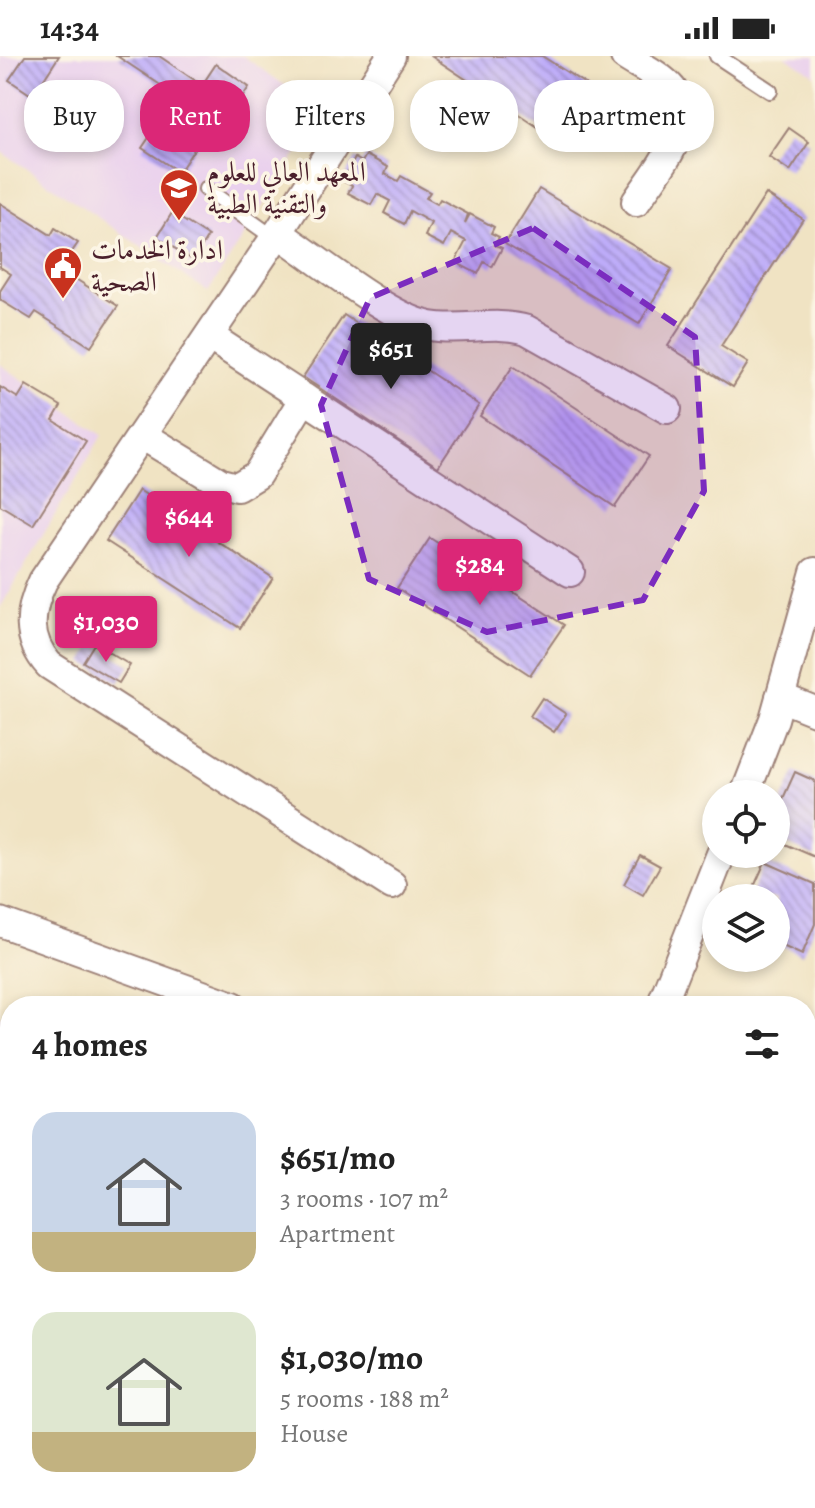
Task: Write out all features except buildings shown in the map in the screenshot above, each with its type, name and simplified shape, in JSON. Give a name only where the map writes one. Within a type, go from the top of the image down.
[{"type":"street","points":[[391,56],[35,598],[32,635],[39,653],[63,675],[392,885]]},
{"type":"street","points":[[625,56],[664,81],[679,100],[681,112],[678,135],[636,202]]},
{"type":"street","points":[[276,235],[404,317],[439,327],[502,324],[527,330],[667,409]]},
{"type":"street","points":[[209,336],[570,572]]},
{"type":"street","points":[[142,435],[221,483],[237,487],[257,475],[304,398]]},
{"type":"street","points":[[750,780],[780,697],[815,572]]},
{"type":"street","points":[[780,697],[815,711]]},
{"type":"street","points":[[665,996],[715,868]]},
{"type":"street","points":[[0,922],[205,996]]},
{"type":"lane","points":[[717,56],[770,91]]},
{"type":"lane","points":[[206,189],[276,235]]},
{"type":"highlighted area","points":[[533,228],[695,337],[704,491],[643,600],[487,632],[369,579],[321,405],[370,298]]},
{"type":"shaded area","name":"المعهد العالي للعلوم والتقنية الطبية","points":[[0,56],[243,56],[277,80],[266,80],[266,152],[297,152],[208,292],[0,151]]},
{"type":"shaded area","points":[[785,56],[815,56],[815,75]]},
{"type":"shaded area","points":[[0,364],[102,435],[0,608]]},
{"type":"place","name":"المعهد العالي للعلوم والتقنية الطبية","points":[[179,222]]},
{"type":"place","name":"ادارة الخدمات الصحية","points":[[63,300]]}]
